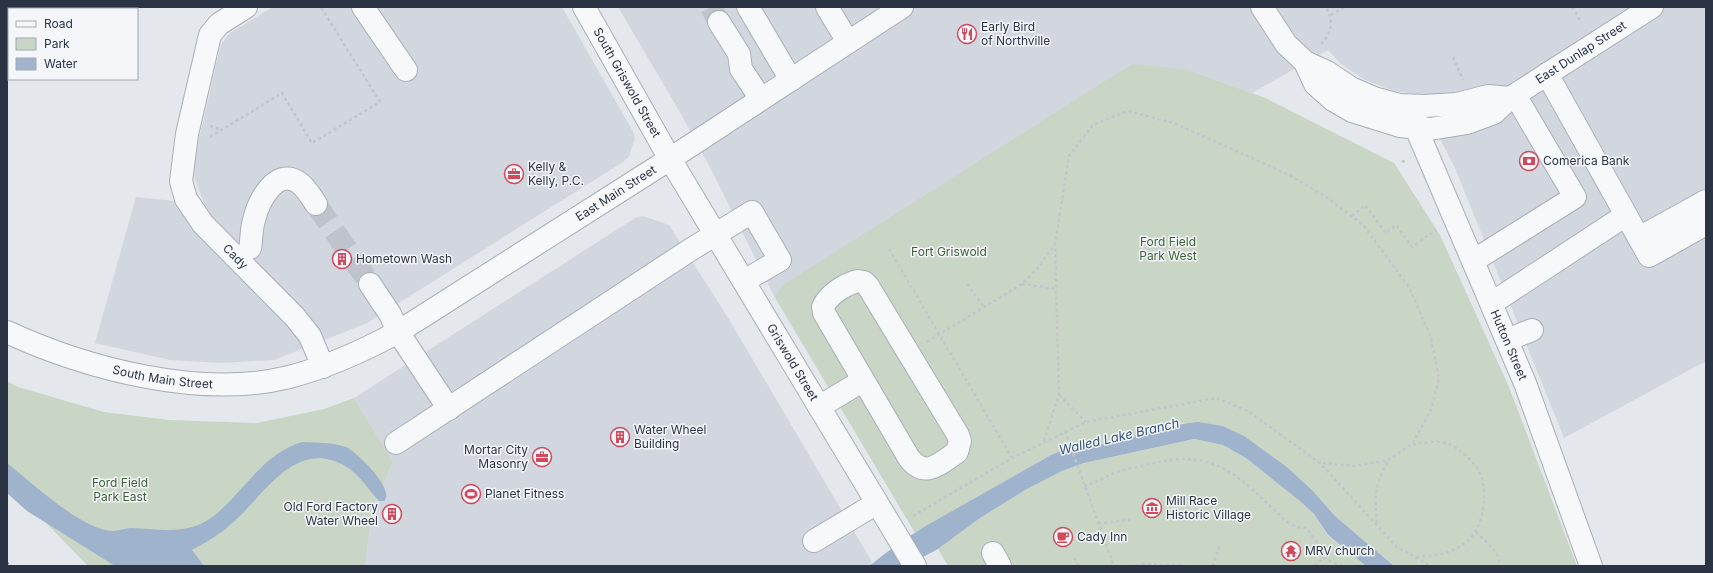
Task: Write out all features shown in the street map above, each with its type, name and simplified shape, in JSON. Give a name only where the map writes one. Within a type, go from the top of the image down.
[{"type":"street","name":"Cady","points":[[246,7],[219,24],[210,35],[187,134],[181,181],[186,199],[193,211],[203,224],[296,318],[310,336],[323,367]]},
{"type":"street","points":[[363,7],[406,70]]},
{"type":"street","name":"South Griswold Street","points":[[584,7],[670,159]]},
{"type":"street","points":[[748,7],[791,80]]},
{"type":"street","points":[[826,7],[848,42]]},
{"type":"street","name":"East Main Street","points":[[323,367],[358,353],[398,332],[670,159],[902,7]]},
{"type":"street","points":[[1262,7],[1277,32],[1305,62],[1315,84],[1334,100],[1346,108],[1369,118],[1416,128]]},
{"type":"street","name":"East Dunlap Street","points":[[1416,128],[1444,128],[1494,113],[1513,96],[1652,7]]},
{"type":"street","points":[[720,22],[739,54],[741,69],[761,99]]},
{"type":"street","points":[[1305,62],[1328,72],[1342,83],[1362,93],[1388,102],[1415,106],[1457,104],[1488,96],[1513,96],[1575,197],[1473,261]]},
{"type":"street","points":[[1547,74],[1648,256],[1706,224]]},
{"type":"street","name":"Hutton Street","points":[[1415,106],[1416,128],[1492,303],[1542,427],[1570,512],[1590,566]]},
{"type":"street","name":"Griswold Street","points":[[670,159],[915,566]]},
{"type":"street","points":[[250,248],[253,222],[259,204],[269,189],[278,181],[284,178],[298,182],[306,189],[316,204]]},
{"type":"street","points":[[1682,214],[1706,187]]},
{"type":"street","points":[[1639,238],[1706,201]]},
{"type":"street","points":[[396,443],[715,234],[752,212],[780,260],[744,281]]},
{"type":"street","points":[[1492,303],[1626,215]]},
{"type":"street","points":[[853,282],[864,282],[868,286],[909,353],[960,441],[957,452],[928,469],[921,469],[914,465],[862,381],[827,320],[823,307],[831,296],[853,282]]},
{"type":"street","points":[[370,284],[390,314],[398,332],[449,409]]},
{"type":"street","points":[[1507,340],[1532,330]]},
{"type":"street","name":"South Main Street","points":[[7,332],[58,354],[159,380],[201,384],[262,381],[288,377],[323,367]]},
{"type":"street","points":[[819,407],[862,381]]},
{"type":"street","points":[[814,541],[877,504]]},
{"type":"path","points":[[210,137],[282,94],[312,143],[380,102],[321,7]]},
{"type":"path","points":[[1321,44],[1330,32],[1331,15],[1326,7]]},
{"type":"path","points":[[1331,15],[1345,7]]},
{"type":"path","points":[[1572,7],[1580,20]]},
{"type":"path","points":[[1453,57],[1465,83]]},
{"type":"path","points":[[1044,441],[1059,395],[1055,244],[1069,156],[1093,126],[1128,111],[1174,123],[1287,174],[1325,196],[1363,224],[1409,287],[1431,338],[1439,378],[1431,410],[1412,444]]},
{"type":"path","points":[[1352,216],[1365,205],[1386,233],[1396,226],[1412,247],[1438,228]]},
{"type":"path","points":[[909,353],[1022,284],[1038,268],[1055,244]]},
{"type":"path","points":[[889,249],[1012,458]]},
{"type":"path","points":[[967,284],[984,307]]},
{"type":"path","points":[[1022,284],[1057,290]]},
{"type":"path","points":[[1059,395],[1086,422]]},
{"type":"path","points":[[913,516],[1012,458],[1044,441],[1086,422],[1216,398],[1248,411],[1320,463],[1377,523],[1397,547],[1431,566]]},
{"type":"path","points":[[1065,431],[1080,476],[1114,566]]},
{"type":"path","points":[[1320,463],[1356,466],[1388,460],[1412,444],[1426,442],[1446,443],[1469,457],[1483,480],[1485,504],[1476,532],[1463,545],[1440,555],[1415,557]]},
{"type":"path","points":[[1084,486],[1095,483],[1115,473],[1155,463],[1175,459],[1208,461],[1235,475],[1286,521],[1296,527],[1306,528],[1317,542],[1314,547],[1323,558],[1341,566]]},
{"type":"path","points":[[1377,523],[1374,503],[1378,479],[1388,460]]},
{"type":"path","points":[[1098,523],[1131,520]]},
{"type":"path","points":[[1476,532],[1495,552],[1500,560],[1500,566]]},
{"type":"path","points":[[1212,566],[1220,546]]},
{"type":"path","points":[[1074,558],[1079,566]]},
{"type":"path","points":[[1313,566],[1323,558]]},
{"type":"path","points":[[1130,566],[1147,564],[1186,566]]},
{"type":"shaded area","points":[[273,7],[562,7],[632,130],[635,138],[629,156],[623,162],[367,323],[274,360],[220,363],[170,360],[95,343],[136,197],[204,204],[194,176],[194,160],[221,44],[230,33]]},
{"type":"shaded area","points":[[618,7],[1706,7],[1706,361],[1564,438],[1455,168],[1417,94],[1394,91],[1365,80],[1341,64],[1328,50],[1252,93],[1185,69],[784,285],[774,296],[712,171],[681,114]]},
{"type":"shaded area","points":[[643,216],[669,225],[730,321],[872,562],[869,566],[365,566],[372,508],[393,462],[354,398],[635,218]]},
{"type":"green space","name":"Ford Field Park West","points":[[1132,64],[1185,69],[1263,97],[1394,163],[1440,235],[1509,387],[1577,566],[1394,566],[1335,516],[1312,490],[1287,467],[1243,436],[1223,426],[1179,423],[1115,442],[1073,448],[1051,455],[915,533],[774,296],[783,285]]},
{"type":"green space","name":"Ford Field Park East","points":[[7,381],[18,387],[104,412],[169,420],[257,423],[324,409],[354,398],[393,462],[372,508],[365,566],[88,566],[7,483]]},
{"type":"green space","name":"Mill Race Historic Village","points":[[1194,439],[1223,445],[1246,458],[1301,502],[1314,514],[1328,536],[1366,566],[948,566],[938,549],[980,518],[1027,489],[1062,471],[1084,463]]},
{"type":"water","points":[[1198,422],[1223,426],[1244,436],[1287,467],[1312,490],[1335,516],[1394,566],[1366,566],[1328,535],[1314,514],[1301,502],[1246,458],[1223,445],[1194,439],[1084,463],[1062,471],[1027,489],[980,518],[938,549],[906,566],[869,566],[899,543],[924,527],[1051,455],[1075,448],[1106,444],[1177,425]]},
{"type":"water","points":[[302,442],[335,444],[351,450],[366,463],[380,480],[385,489],[386,496],[384,501],[379,501],[359,477],[345,466],[327,459],[310,459],[295,465],[281,474],[226,529],[192,550],[204,566],[115,566],[27,511],[7,493],[7,463],[58,504],[87,523],[101,529],[113,531],[131,528],[167,530],[184,529],[200,524],[215,515],[265,464],[276,455]]},
{"type":"tunnel","points":[[711,7],[719,22]]},
{"type":"tunnel","points":[[316,204],[370,284]]},
{"type":"railway","points":[[7,563],[10,566]]},
{"type":"place","name":"Early Bird of Northville","points":[[967,34]]},
{"type":"place","name":"Comerica Bank","points":[[1529,161]]},
{"type":"place","name":"Kelly & Kelly, P.C.","points":[[514,174]]},
{"type":"place","name":"Hometown Wash","points":[[342,259]]},
{"type":"place","name":"Water Wheel Building","points":[[620,437]]},
{"type":"place","name":"Mortar City Masonry","points":[[542,457]]},
{"type":"place","name":"Planet Fitness","points":[[471,494]]},
{"type":"place","name":"Mill Race Historic Village","points":[[1152,508]]},
{"type":"place","name":"Old Ford Factory Water Wheel","points":[[392,514]]},
{"type":"place","name":"Cady Inn","points":[[1063,537]]},
{"type":"place","name":"MRV church","points":[[1291,551]]},
{"type":"park label","name":"Fort Griswold","points":[[949,252]]},
{"type":"water label","name":"Walled Lake Branch","points":[[1119,436]]}]
